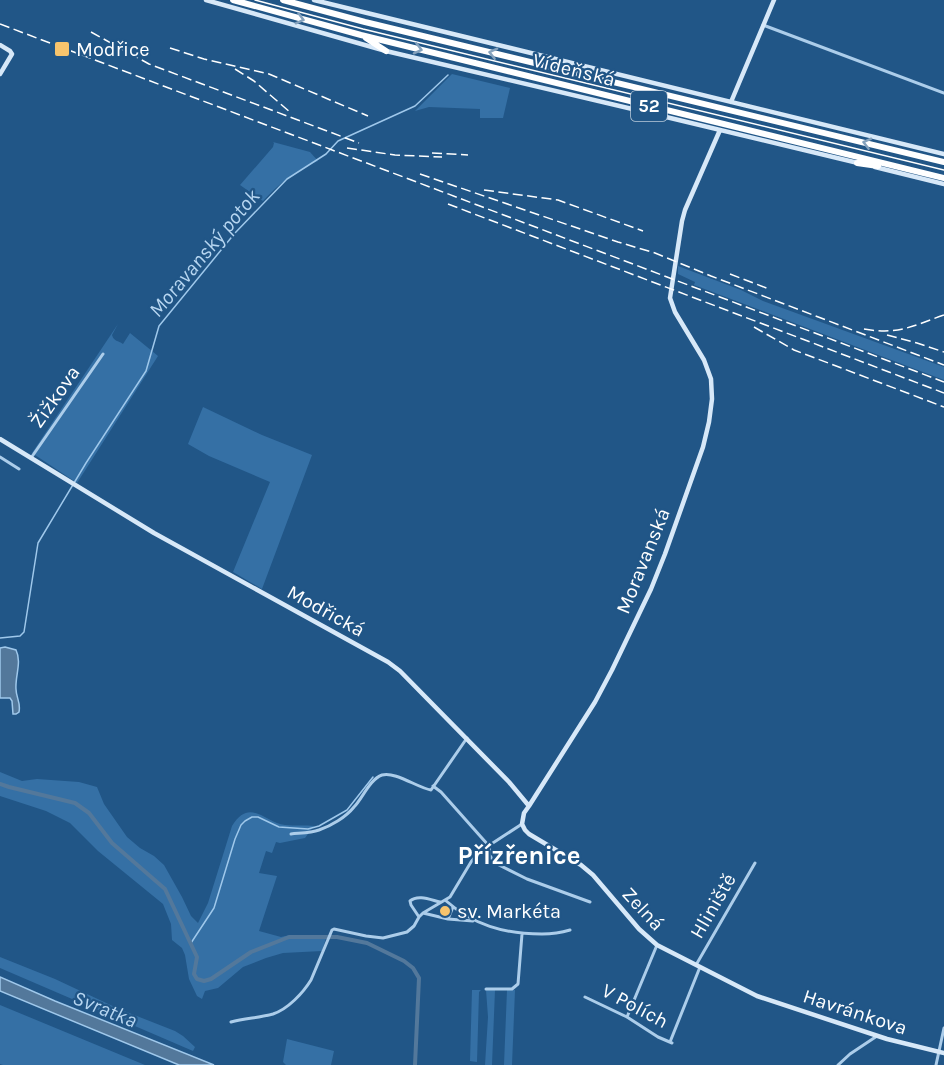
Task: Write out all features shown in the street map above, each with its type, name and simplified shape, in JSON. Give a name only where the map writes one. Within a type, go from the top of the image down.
[{"type":"highway","name":"Vídeňská","points":[[233,0],[361,35],[941,177]]},
{"type":"highway","name":"Vídeňská","points":[[283,0],[365,22],[944,162]]},
{"type":"highway","points":[[361,35],[386,51]]},
{"type":"highway","points":[[857,163],[941,177]]},
{"type":"street","name":"Vídeňská","points":[[206,0],[386,51],[944,184]]},
{"type":"street","name":"Vídeňská","points":[[314,0],[944,154]]},
{"type":"street","points":[[731,102],[774,0]]},
{"type":"street","points":[[763,26],[944,93]]},
{"type":"street","points":[[0,45],[12,54],[0,74]]},
{"type":"street","name":"Moravanská","points":[[522,824],[524,813],[595,702],[651,589],[703,447],[709,422],[711,379],[704,360],[673,308],[670,295],[685,210],[720,130]]},
{"type":"street","name":"Žižkova","points":[[32,458],[103,354]]},
{"type":"street","name":"Modřická","points":[[0,439],[167,541],[388,662],[400,671],[467,738],[529,806]]},
{"type":"street","points":[[0,457],[19,469]]},
{"type":"street","points":[[291,834],[318,831],[335,822],[354,808],[367,788],[380,776],[407,780],[431,790],[467,738]]},
{"type":"street","points":[[433,786],[489,846],[491,858],[497,864],[527,879],[590,902]]},
{"type":"street","points":[[231,1022],[274,1014],[288,1006],[307,987],[330,933],[334,929],[383,938],[407,932],[423,913],[450,897],[477,854],[522,824]]},
{"type":"street","name":"Zelná","points":[[522,824],[529,834],[593,874],[639,929],[657,945],[757,996]]},
{"type":"street","name":"Hliniště","points":[[698,966],[755,862]]},
{"type":"street","points":[[419,917],[410,901],[420,897],[443,901],[475,921],[522,934],[557,934],[570,930]]},
{"type":"street","points":[[448,919],[453,907]]},
{"type":"street","points":[[423,913],[448,919],[475,921]]},
{"type":"street","points":[[486,989],[512,989],[518,984],[522,934]]},
{"type":"street","points":[[627,1017],[657,945]]},
{"type":"street","name":"V Polích","points":[[585,997],[671,1042],[698,966]]},
{"type":"street","name":"Havránkova","points":[[757,996],[877,1036],[941,1052]]},
{"type":"street","points":[[936,1065],[941,1052],[944,1028]]},
{"type":"street","points":[[838,1065],[877,1036]]},
{"type":"shaded area","points":[[452,74],[510,88],[503,118],[480,118],[480,109],[429,107],[415,111]]},
{"type":"shaded area","points":[[273,142],[310,152],[318,161],[288,178],[263,201],[240,185],[273,147]]},
{"type":"shaded area","points":[[678,266],[763,301],[944,367],[944,380],[694,285],[695,282],[678,274]]},
{"type":"shaded area","points":[[118,324],[112,335],[115,340],[123,344],[130,333],[158,356],[77,483],[32,453]]},
{"type":"shaded area","points":[[203,407],[262,435],[312,455],[262,589],[233,572],[270,482],[209,456],[188,444]]},
{"type":"shaded area","points":[[0,648],[16,650],[18,655],[16,689],[19,712],[16,714],[13,714],[10,698],[0,698]]},
{"type":"shaded area","points":[[0,772],[22,781],[37,779],[79,782],[97,787],[104,804],[127,837],[164,865],[191,916],[198,923],[208,903],[232,826],[239,817],[252,812],[278,824],[314,826],[305,838],[276,842],[272,853],[266,851],[259,873],[277,876],[259,931],[281,937],[327,935],[322,951],[283,953],[243,967],[218,988],[205,991],[202,999],[197,996],[189,979],[182,948],[172,940],[171,924],[163,904],[98,851],[70,823],[46,811],[0,796]]},
{"type":"shaded area","points":[[0,957],[175,1031],[195,1047],[193,1051],[0,968]]},
{"type":"shaded area","points":[[0,977],[214,1065],[179,1065],[0,991]]},
{"type":"shaded area","points":[[472,990],[481,990],[479,992],[477,1062],[470,1061]]},
{"type":"shaded area","points":[[486,990],[495,990],[492,1065],[485,1065],[488,1017]]},
{"type":"shaded area","points":[[507,990],[515,990],[512,1065],[504,1065]]},
{"type":"shaded area","points":[[0,1005],[145,1065],[0,1064]]},
{"type":"shaded area","points":[[287,1039],[334,1051],[331,1065],[286,1065],[283,1062]]},
{"type":"waterway","name":"Moravanský potok","points":[[0,638],[20,636],[24,632],[38,543],[86,463],[146,371],[159,326],[235,233],[287,179],[326,154],[338,141],[415,106],[448,75]]},
{"type":"waterway","points":[[191,943],[214,908],[235,839],[245,821],[258,817],[279,827],[308,829],[319,826],[347,810],[373,777]]},
{"type":"waterway","points":[[0,784],[75,803],[89,813],[112,843],[165,889],[197,957],[194,974],[197,979],[204,981],[211,979],[251,952],[289,937],[337,937],[367,943],[404,961],[413,968],[419,978],[415,1065]]},
{"type":"tram line","points":[[255,0],[363,29],[944,170]]},
{"type":"railway","points":[[0,24],[944,382]]},
{"type":"railway","points":[[91,32],[149,64],[359,143]]},
{"type":"railway","points":[[170,48],[204,59],[269,74],[368,116]]},
{"type":"railway","points":[[235,69],[254,81],[291,113]]},
{"type":"railway","points":[[347,148],[395,155],[442,157]]},
{"type":"railway","points":[[432,153],[468,155]]},
{"type":"railway","points":[[420,174],[655,253],[944,365]]},
{"type":"railway","points":[[484,190],[558,200],[643,231]]},
{"type":"railway","points":[[448,204],[944,393]]},
{"type":"railway","points":[[730,274],[769,289]]},
{"type":"railway","points":[[864,329],[896,330],[944,315]]},
{"type":"railway","points":[[754,327],[794,350],[944,407]]},
{"type":"railway","points":[[887,335],[944,352]]},
{"type":"place","name":"Modřice","points":[[62,49]]},
{"type":"place","name":"sv. Markéta","points":[[445,911]]},
{"type":"district","name":"Přízřenice","points":[[519,855]]},
{"type":"water label","name":"Svratka","points":[[105,1009]]}]
